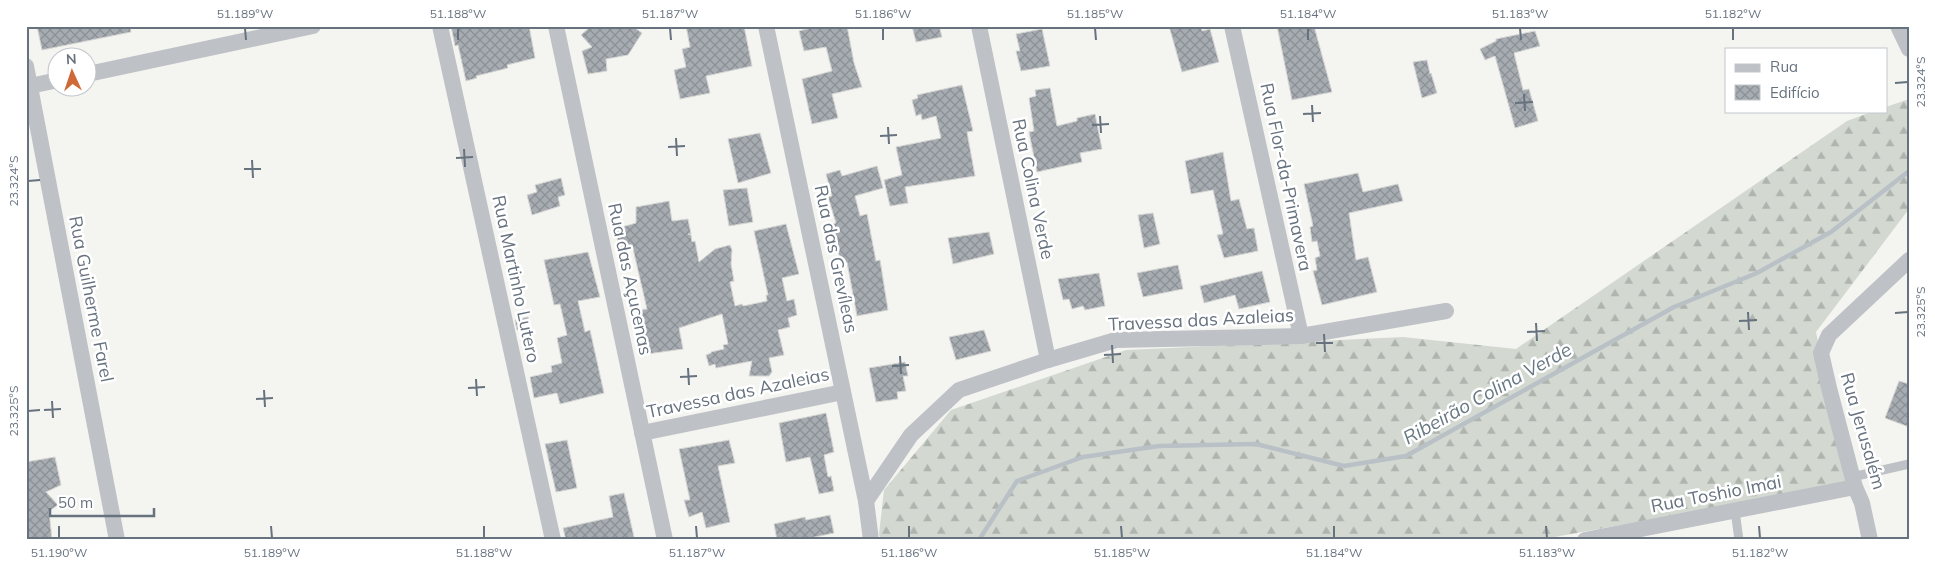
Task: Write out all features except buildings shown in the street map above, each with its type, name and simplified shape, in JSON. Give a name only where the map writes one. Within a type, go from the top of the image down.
[{"type":"street","points":[[98,72],[313,26]]},
{"type":"street","name":"Rua Martinho Lutero","points":[[440,26],[554,540]]},
{"type":"street","name":"Rua das Açucenas","points":[[556,26],[665,540]]},
{"type":"street","name":"Rua das Grevíleas","points":[[766,26],[866,501],[871,540]]},
{"type":"street","name":"Rua Colina Verde","points":[[979,26],[1048,360]]},
{"type":"street","name":"Rua Flor-da-Primavera","points":[[1232,26],[1301,336]]},
{"type":"street","points":[[1898,26],[1909,49]]},
{"type":"street","name":"Rua Guilherme Farel","points":[[26,66],[117,540]]},
{"type":"street","points":[[30,86],[48,82]]},
{"type":"street","name":"Rua Jerusalém","points":[[1870,540],[1862,503],[1854,482],[1821,353],[1828,334],[1909,260]]},
{"type":"street","name":"Travessa das Azaleias","points":[[866,501],[912,435],[959,390],[1048,360],[1116,340],[1301,336],[1446,311]]},
{"type":"street","name":"Travessa das Azaleias","points":[[642,433],[843,392]]},
{"type":"street","name":"Rua Toshio Imai","points":[[1585,540],[1735,511],[1854,482]]},
{"type":"lane","points":[[1854,482],[1909,464]]},
{"type":"lane","points":[[1735,511],[1739,540]]},
{"type":"green space","points":[[1909,99],[1909,209],[1816,332],[1847,484],[1538,540],[881,540],[879,534],[884,490],[951,410],[1126,350],[1403,337],[1516,349],[1847,121],[1871,112],[1888,112],[1888,106]]},
{"type":"waterway","name":"Ribeirão Colina Verde","points":[[979,540],[1017,481],[1083,457],[1159,446],[1256,444],[1344,466],[1406,456],[1674,307],[1757,273],[1831,232],[1909,171]]}]
